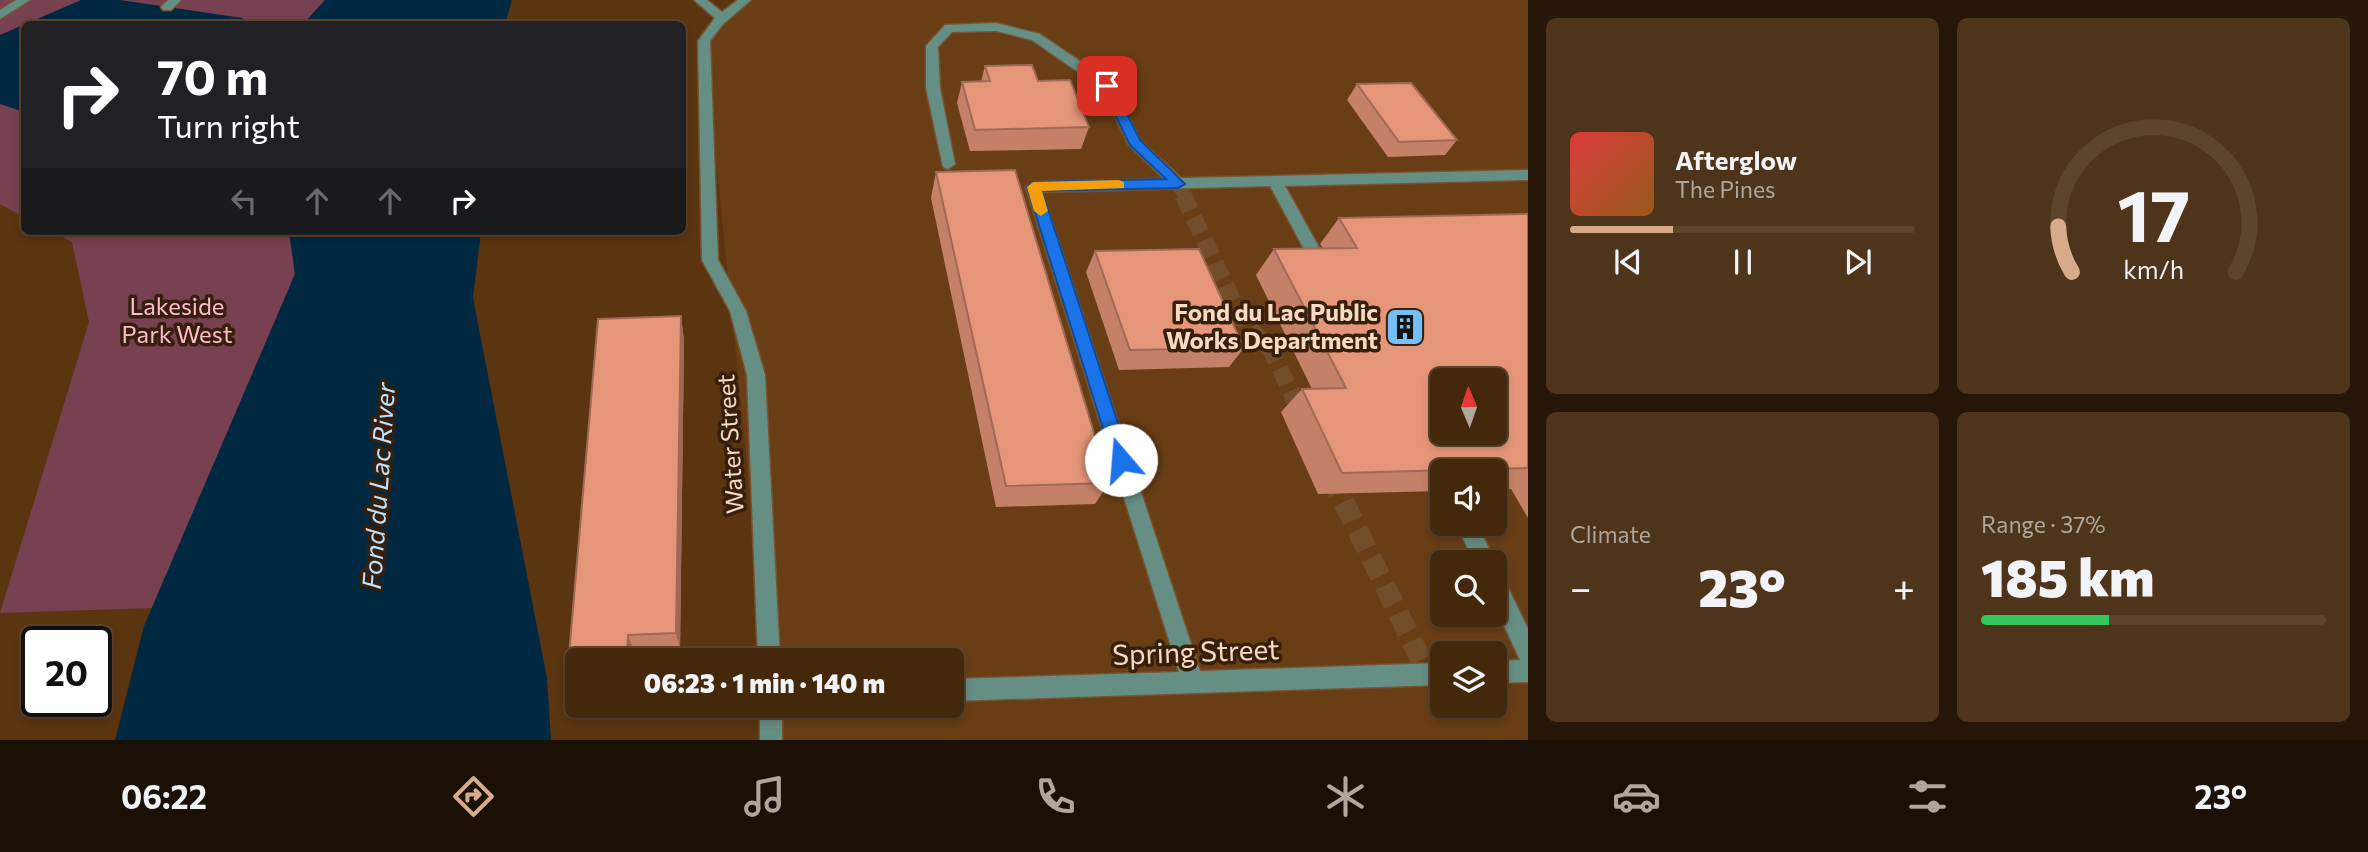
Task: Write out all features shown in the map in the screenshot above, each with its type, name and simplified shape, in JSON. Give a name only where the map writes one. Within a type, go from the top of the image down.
[{"type":"street","points":[[0,15],[24,0]]},
{"type":"street","points":[[700,0],[722,18]]},
{"type":"street","name":"Water Street","points":[[746,0],[722,18],[704,41],[710,260],[738,311],[756,376],[768,648]]},
{"type":"street","points":[[947,164],[933,88],[932,46],[949,28],[996,27],[1036,37],[1107,86],[1134,142],[1178,184]]},
{"type":"street","points":[[1193,682],[1033,187],[1528,174]]},
{"type":"street","points":[[1275,181],[1323,269]]},
{"type":"street","points":[[1507,608],[1528,653]]},
{"type":"street","points":[[1507,672],[1528,671]]},
{"type":"street","name":"Spring Street","points":[[964,690],[1430,674]]},
{"type":"street","points":[[771,718],[771,740]]},
{"type":"shaded area","points":[[745,0],[1528,0],[1528,740],[771,740],[771,718],[964,718],[964,648],[766,648],[704,41]]},
{"type":"green space","points":[[0,0],[325,0],[308,21],[21,21],[21,215],[0,204]]},
{"type":"green space","name":"Lakeside Park West","points":[[59,235],[290,235],[295,274],[152,608],[0,613],[89,322],[72,242]]},
{"type":"water","points":[[81,0],[120,0],[243,18],[242,21],[32,21]]},
{"type":"water","points":[[325,0],[512,0],[506,21],[306,21]]},
{"type":"water","points":[[21,26],[21,111],[0,104],[0,35]]},
{"type":"water","name":"Fond du Lac River","points":[[290,235],[481,235],[473,298],[547,678],[551,740],[115,740],[144,626],[295,274]]},
{"type":"building","points":[[1032,65],[1038,81],[1070,80],[1089,127],[975,130],[962,82],[990,81],[985,66]]},
{"type":"building","points":[[1411,83],[1457,140],[1399,142],[1357,84]]},
{"type":"building","points":[[1015,170],[1109,483],[1006,486],[936,172]]},
{"type":"building","name":"Fond du Lac Public Works Department","points":[[1528,214],[1528,468],[1507,469],[1507,459],[1430,459],[1430,471],[1342,473],[1302,389],[1346,388],[1274,249],[1357,248],[1339,218]]},
{"type":"building","points":[[1199,249],[1244,348],[1130,350],[1095,251]]},
{"type":"building","points":[[681,316],[676,633],[628,635],[627,648],[570,648],[598,319]]},
{"type":"tunnel","points":[[1178,184],[1184,196]]},
{"type":"tunnel","points":[[1183,195],[1241,318],[1272,352],[1303,417]]},
{"type":"tunnel","points":[[1330,474],[1428,674]]},
{"type":"slow traffic","points":[[1041,211],[1033,187],[1119,185]]},
{"type":"place","name":"Fond du Lac Public Works Department","points":[[1405,327]]},
{"type":"route","points":[[1107,86],[1134,142],[1178,184],[1033,187],[1121,460]]}]
